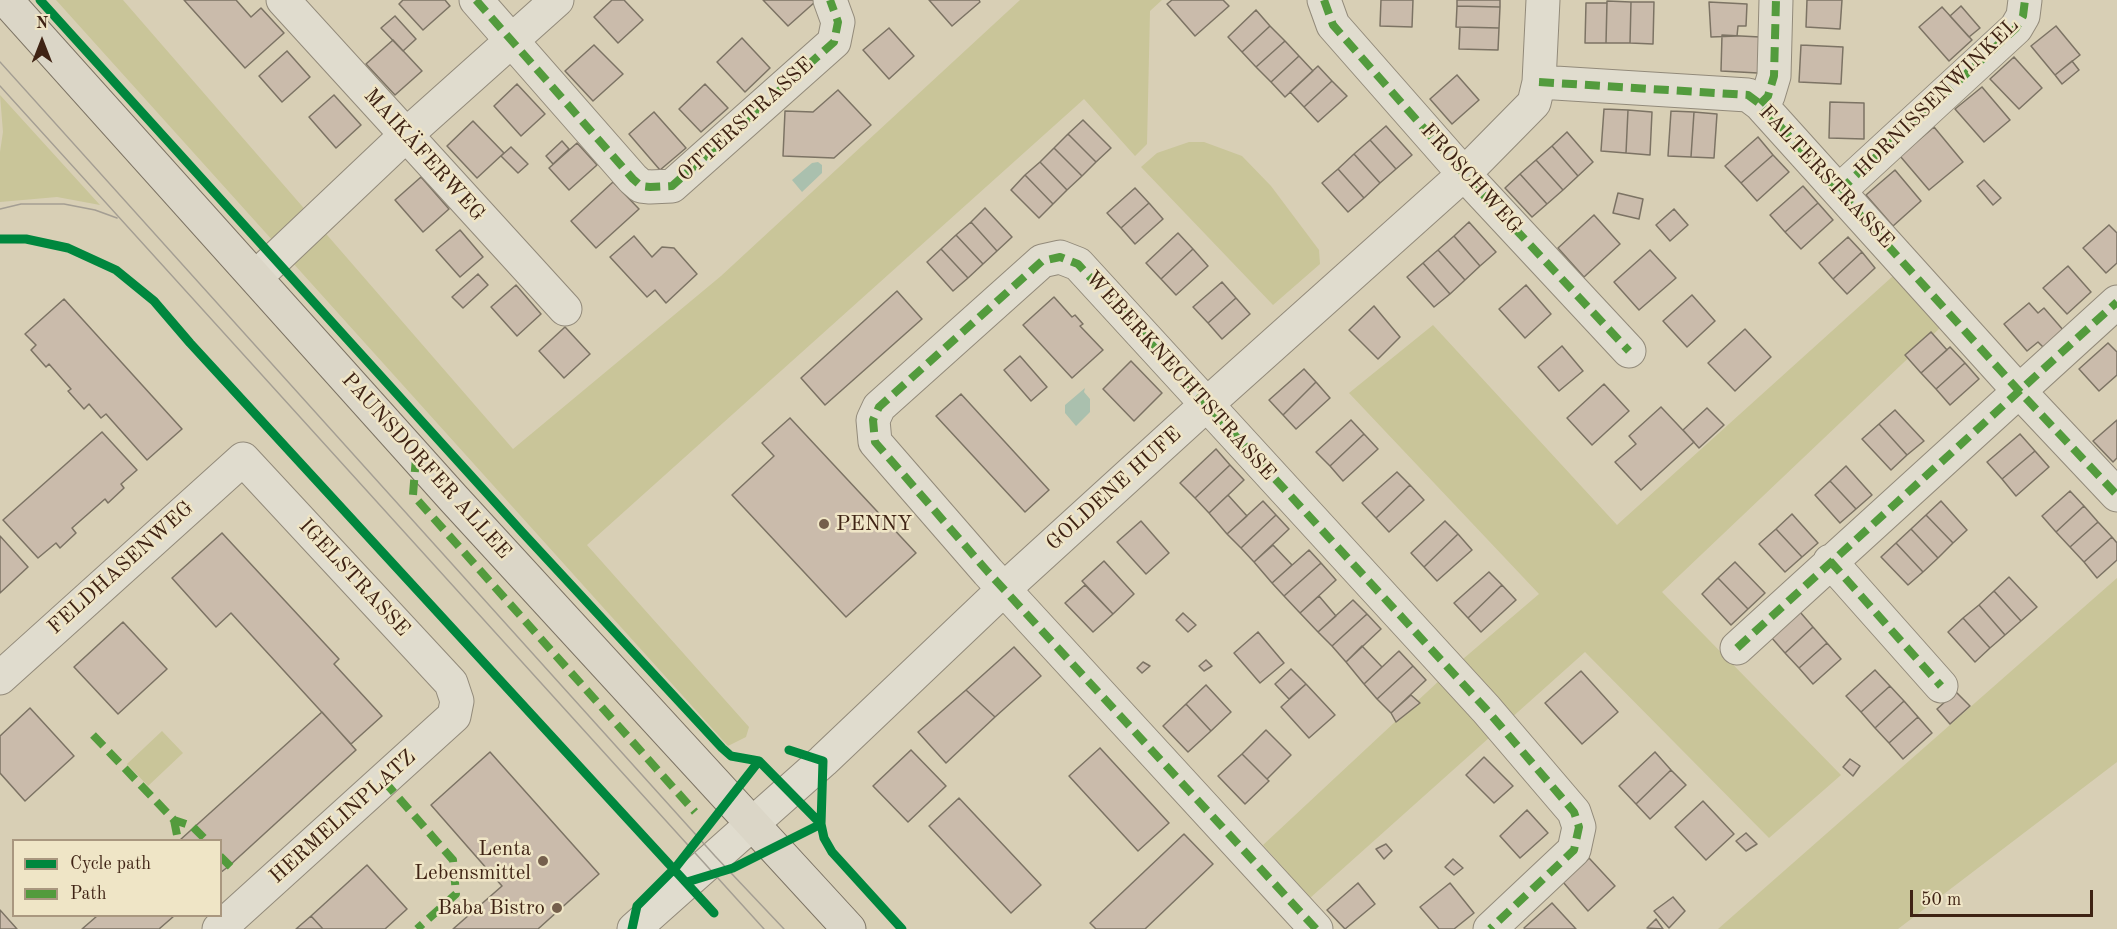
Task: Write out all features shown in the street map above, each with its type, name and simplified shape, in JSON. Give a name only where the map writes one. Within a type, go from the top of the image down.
[{"type":"main road","name":"PAUNSDORFER ALLEE","points":[[6,0],[454,499],[569,621],[849,929]]},
{"type":"street","name":"MAIKÄFERWEG","points":[[283,0],[565,309]]},
{"type":"street","name":"OTTERSTRASSE","points":[[476,0],[633,179],[641,186],[663,187],[672,186],[834,42],[838,22],[830,0]]},
{"type":"street","points":[[256,277],[406,135],[557,0]]},
{"type":"street","name":"FROSCHWEG","points":[[1324,0],[1333,25],[1464,174],[1629,351]]},
{"type":"street","name":"GOLDENE HUFE","points":[[634,929],[823,761],[1004,589],[1464,174],[1534,103],[1539,82],[1543,0]]},
{"type":"street","points":[[1760,104],[1768,96],[1774,76],[1776,0]]},
{"type":"street","name":"HORNISSENWINKEL","points":[[1839,191],[2016,28],[2023,16],[2025,0]]},
{"type":"street","name":"FALTERSTRASSE","points":[[1539,82],[1748,95],[1760,104],[2019,391],[2117,495]]},
{"type":"street","name":"WEBERKNECHTSTRASSE","points":[[1316,929],[1004,589],[875,442],[873,420],[879,406],[1042,261],[1060,256],[1078,264],[1486,709],[1574,812],[1579,827],[1574,850],[1490,929]]},
{"type":"street","points":[[1737,648],[2117,302]]},
{"type":"street","name":"FELDHASENWEG","points":[[0,678],[243,459]]},
{"type":"street","name":"IGELSTRASSE","points":[[243,459],[451,683],[457,701]]},
{"type":"street","points":[[1830,561],[1941,686]]},
{"type":"street","name":"HERMELINPLATZ","points":[[219,929],[454,716],[457,701]]},
{"type":"shaded area","points":[[56,0],[123,0],[513,449],[721,276],[1020,0],[1162,0],[1150,11],[1147,144],[1135,156],[1084,99],[587,545],[749,727],[746,737],[728,746]]},
{"type":"shaded area","points":[[0,95],[100,205],[57,197],[0,202],[0,152],[3,132]]},
{"type":"shaded area","points":[[1189,142],[1204,142],[1242,156],[1271,186],[1319,250],[1320,264],[1273,305],[1141,167],[1157,153]]},
{"type":"shaded area","points":[[818,162],[822,165],[822,173],[802,192],[792,180],[812,163]]},
{"type":"shaded area","points":[[1893,276],[1941,327],[1662,592],[1841,775],[1769,838],[1585,652],[1310,898],[1263,845],[1456,665],[1539,594],[1349,393],[1433,325],[1617,525]]},
{"type":"shaded area","points":[[1085,388],[1084,392],[1090,399],[1090,412],[1076,426],[1065,413],[1065,405]]},
{"type":"shaded area","points":[[2117,578],[2117,762],[1898,929],[1718,929]]},
{"type":"shaded area","points":[[162,731],[183,753],[148,786],[127,764]]},
{"type":"building","points":[[184,0],[236,0],[251,17],[261,8],[284,33],[245,68]]},
{"type":"building","points":[[403,0],[445,0],[450,6],[423,30],[399,4]]},
{"type":"building","points":[[612,0],[624,0],[643,20],[618,43],[594,17]]},
{"type":"building","points":[[763,0],[814,0],[815,2],[788,26]]},
{"type":"building","points":[[929,0],[979,0],[980,2],[952,26]]},
{"type":"building","points":[[1172,0],[1223,0],[1229,6],[1195,36],[1167,4]]},
{"type":"building","points":[[1381,0],[1413,0],[1412,27],[1380,26]]},
{"type":"building","points":[[1457,0],[1500,0],[1500,7],[1457,6]]},
{"type":"building","points":[[1807,0],[1842,0],[1840,29],[1806,27]]},
{"type":"building","points":[[1607,1],[1631,2],[1630,43],[1606,43]]},
{"type":"building","points":[[1631,2],[1654,2],[1653,44],[1630,43]]},
{"type":"building","points":[[1709,2],[1747,4],[1746,26],[1738,26],[1737,36],[1711,37]]},
{"type":"building","points":[[1586,3],[1607,3],[1606,43],[1585,43]]},
{"type":"building","points":[[1457,6],[1500,7],[1499,28],[1456,27]]},
{"type":"building","points":[[1961,6],[1980,28],[1969,37],[1950,16]]},
{"type":"building","points":[[1942,7],[1972,40],[1949,61],[1919,27]]},
{"type":"building","points":[[1256,10],[1270,26],[1242,52],[1228,37]]},
{"type":"building","points":[[395,16],[416,39],[403,51],[381,28]]},
{"type":"building","points":[[1270,26],[1285,41],[1256,67],[1242,52]]},
{"type":"building","points":[[2056,26],[2080,55],[2055,75],[2031,46]]},
{"type":"building","points":[[1460,27],[1499,28],[1498,50],[1459,49]]},
{"type":"building","points":[[889,28],[914,56],[889,79],[863,50]]},
{"type":"building","points":[[1722,35],[1760,37],[1758,73],[1721,71]]},
{"type":"building","points":[[742,38],[770,68],[745,92],[717,62]]},
{"type":"building","points":[[393,40],[422,71],[395,95],[366,64]]},
{"type":"building","points":[[1285,41],[1299,56],[1271,82],[1256,67]]},
{"type":"building","points":[[594,45],[623,74],[593,101],[565,71]]},
{"type":"building","points":[[1801,45],[1843,47],[1841,84],[1799,82]]},
{"type":"building","points":[[287,51],[310,77],[282,102],[259,76]]},
{"type":"building","points":[[1299,56],[1313,71],[1285,97],[1271,82]]},
{"type":"building","points":[[2014,57],[2042,88],[2019,109],[1990,79]]},
{"type":"building","points":[[2072,61],[2079,70],[2062,84],[2055,75]]},
{"type":"building","points":[[1318,66],[1332,81],[1304,107],[1290,92]]},
{"type":"building","points":[[1457,75],[1479,100],[1452,124],[1430,99]]},
{"type":"building","points":[[1332,81],[1347,96],[1318,122],[1304,107]]},
{"type":"building","points":[[517,84],[545,114],[521,136],[494,106]]},
{"type":"building","points":[[705,84],[728,108],[701,132],[679,109]]},
{"type":"building","points":[[1982,87],[2010,120],[1984,142],[1955,109]]},
{"type":"building","points":[[838,90],[871,125],[834,158],[783,156],[785,111],[813,112]]},
{"type":"building","points":[[334,95],[361,125],[336,148],[309,117]]},
{"type":"building","points":[[1830,102],[1864,103],[1864,139],[1829,138]]},
{"type":"building","points":[[1604,109],[1628,110],[1626,153],[1601,151]]},
{"type":"building","points":[[1628,110],[1652,112],[1650,155],[1626,153]]},
{"type":"building","points":[[1671,111],[1694,112],[1691,157],[1668,156]]},
{"type":"building","points":[[654,112],[686,148],[660,170],[629,134]]},
{"type":"building","points":[[1694,112],[1717,114],[1714,158],[1691,157]]},
{"type":"building","points":[[1083,120],[1111,148],[1096,162],[1068,134]]},
{"type":"building","points":[[473,121],[504,153],[477,178],[447,146]]},
{"type":"building","points":[[1386,126],[1412,155],[1396,169],[1370,140]]},
{"type":"building","points":[[1934,127],[1963,162],[1929,190],[1900,156]]},
{"type":"building","points":[[1567,132],[1593,162],[1578,176],[1552,146]]},
{"type":"building","points":[[1068,134],[1096,162],[1082,176],[1054,148]]},
{"type":"building","points":[[1758,137],[1773,155],[1741,183],[1725,166]]},
{"type":"building","points":[[1370,140],[1396,169],[1380,183],[1354,154]]},
{"type":"building","points":[[562,141],[569,149],[553,164],[546,156]]},
{"type":"building","points":[[577,143],[597,165],[569,190],[549,168]]},
{"type":"building","points":[[1552,146],[1578,176],[1563,190],[1536,160]]},
{"type":"building","points":[[511,147],[528,164],[518,173],[501,156]]},
{"type":"building","points":[[1054,148],[1082,176],[1067,190],[1040,162]]},
{"type":"building","points":[[1354,154],[1380,183],[1364,198],[1338,169]]},
{"type":"building","points":[[1773,155],[1789,172],[1757,201],[1741,183]]},
{"type":"building","points":[[1536,160],[1563,190],[1547,204],[1520,174]]},
{"type":"building","points":[[1040,162],[1067,190],[1053,204],[1025,175]]},
{"type":"building","points":[[1338,169],[1364,198],[1348,212],[1322,183]]},
{"type":"building","points":[[1895,170],[1921,201],[1893,226],[1866,195]]},
{"type":"building","points":[[1520,174],[1547,204],[1532,217],[1505,188]]},
{"type":"building","points":[[1025,175],[1053,204],[1039,218],[1011,190]]},
{"type":"building","points":[[421,177],[449,209],[423,232],[395,200]]},
{"type":"building","points":[[1984,180],[2001,198],[1993,205],[1977,186]]},
{"type":"building","points":[[613,182],[639,209],[596,248],[571,221]]},
{"type":"building","points":[[1803,186],[1818,203],[1785,232],[1770,215]]},
{"type":"building","points":[[1135,188],[1149,203],[1121,228],[1107,213]]},
{"type":"building","points":[[1618,193],[1643,199],[1639,219],[1613,213]]},
{"type":"building","points":[[1149,203],[1163,219],[1135,244],[1121,228]]},
{"type":"building","points":[[1818,203],[1833,220],[1801,249],[1785,232]]},
{"type":"building","points":[[985,208],[1012,237],[997,251],[971,222]]},
{"type":"building","points":[[1674,209],[1688,225],[1670,241],[1656,225]]},
{"type":"building","points":[[1594,215],[1620,244],[1584,277],[1558,248]]},
{"type":"building","points":[[971,222],[997,251],[983,264],[956,235]]},
{"type":"building","points":[[1469,222],[1496,252],[1480,266],[1454,236]]},
{"type":"building","points":[[2109,225],[2117,233],[2117,263],[2106,273],[2083,248]]},
{"type":"building","points":[[460,230],[483,257],[460,277],[436,250]]},
{"type":"building","points":[[1178,233],[1193,249],[1161,279],[1146,263]]},
{"type":"building","points":[[956,235],[983,264],[968,278],[941,249]]},
{"type":"building","points":[[634,236],[652,257],[662,247],[674,248],[697,274],[666,303],[655,290],[647,297],[610,257]]},
{"type":"building","points":[[1454,236],[1480,266],[1465,280],[1438,250]]},
{"type":"building","points":[[1848,237],[1862,252],[1833,279],[1819,263]]},
{"type":"building","points":[[941,249],[968,278],[953,291],[927,262]]},
{"type":"building","points":[[1193,249],[1208,266],[1176,295],[1161,279]]},
{"type":"building","points":[[1438,250],[1465,280],[1450,294],[1423,263]]},
{"type":"building","points":[[1650,250],[1676,278],[1639,310],[1614,282]]},
{"type":"building","points":[[1862,252],[1875,268],[1847,294],[1833,279]]},
{"type":"building","points":[[1423,263],[1450,294],[1434,307],[1407,277]]},
{"type":"building","points":[[2068,266],[2091,292],[2067,314],[2043,288]]},
{"type":"building","points":[[478,274],[488,285],[463,308],[452,297]]},
{"type":"building","points":[[1222,282],[1236,298],[1208,323],[1193,307]]},
{"type":"building","points":[[516,285],[541,314],[517,336],[491,307]]},
{"type":"building","points":[[1526,285],[1551,314],[1525,338],[1499,309]]},
{"type":"building","points":[[897,291],[922,319],[825,405],[801,378]]},
{"type":"building","points":[[1692,295],[1715,321],[1687,347],[1663,321]]},
{"type":"building","points":[[1054,297],[1072,317],[1075,315],[1083,324],[1080,326],[1103,350],[1072,378],[1023,325]]},
{"type":"building","points":[[1236,298],[1250,314],[1222,339],[1208,323]]},
{"type":"building","points":[[64,299],[182,429],[147,460],[106,414],[101,418],[89,404],[84,409],[68,391],[71,389],[49,364],[46,367],[31,350],[36,345],[25,334]]},
{"type":"building","points":[[2029,303],[2038,313],[2044,308],[2064,331],[2044,348],[2038,342],[2027,351],[2004,324]]},
{"type":"building","points":[[1374,306],[1400,337],[1378,359],[1349,330]]},
{"type":"building","points":[[565,327],[590,354],[564,378],[539,351]]},
{"type":"building","points":[[1745,329],[1771,357],[1735,391],[1708,363]]},
{"type":"building","points":[[1931,332],[1947,350],[1921,373],[1905,355]]},
{"type":"building","points":[[2108,343],[2117,352],[2117,375],[2099,391],[2079,369]]},
{"type":"building","points":[[1562,346],[1583,371],[1559,391],[1538,367]]},
{"type":"building","points":[[1950,347],[1965,363],[1936,389],[1921,373]]},
{"type":"building","points":[[1020,356],[1047,387],[1031,401],[1004,370]]},
{"type":"building","points":[[1131,361],[1162,393],[1134,421],[1103,389]]},
{"type":"building","points":[[1965,363],[1979,379],[1950,405],[1936,389]]},
{"type":"building","points":[[1304,369],[1316,382],[1283,415],[1269,400]]},
{"type":"building","points":[[1316,382],[1330,398],[1296,429],[1283,415]]},
{"type":"building","points":[[1604,384],[1629,411],[1592,445],[1567,418]]},
{"type":"building","points":[[961,394],[1049,490],[1025,512],[936,416]]},
{"type":"building","points":[[1661,407],[1694,442],[1641,490],[1615,462],[1636,444],[1629,436]]},
{"type":"building","points":[[1707,408],[1724,425],[1699,448],[1683,430]]},
{"type":"building","points":[[1895,410],[1924,441],[1907,455],[1879,424]]},
{"type":"building","name":"PENNY","points":[[790,418],[916,553],[846,617],[732,495],[774,456],[762,443]]},
{"type":"building","points":[[1351,420],[1364,434],[1330,466],[1316,452]]},
{"type":"building","points":[[2117,420],[2117,458],[2113,462],[2093,441]]},
{"type":"building","points":[[1879,424],[1907,455],[1891,470],[1862,439]]},
{"type":"building","points":[[102,432],[137,470],[121,484],[124,488],[108,503],[105,499],[72,528],[76,533],[60,548],[56,543],[38,558],[3,520]]},
{"type":"building","points":[[1364,434],[1378,449],[1343,481],[1330,466]]},
{"type":"building","points":[[2020,434],[2035,451],[2002,479],[1987,462]]},
{"type":"building","points":[[1216,449],[1230,465],[1195,498],[1180,483]]},
{"type":"building","points":[[2035,451],[2049,467],[2016,496],[2002,479]]},
{"type":"building","points":[[1230,465],[1244,480],[1209,513],[1195,498]]},
{"type":"building","points":[[1846,466],[1872,495],[1856,509],[1830,481]]},
{"type":"building","points":[[1397,472],[1410,485],[1376,518],[1362,503]]},
{"type":"building","points":[[1830,481],[1856,509],[1840,523],[1815,495]]},
{"type":"building","points":[[1410,485],[1424,500],[1389,532],[1376,518]]},
{"type":"building","points":[[2070,491],[2084,506],[2056,532],[2042,516]]},
{"type":"building","points":[[1228,495],[1247,516],[1227,534],[1209,513]]},
{"type":"building","points":[[1263,501],[1276,515],[1241,548],[1227,534]]},
{"type":"building","points":[[1941,501],[1967,530],[1953,543],[1926,515]]},
{"type":"building","points":[[2084,506],[2098,522],[2070,547],[2056,532]]},
{"type":"building","points":[[1792,514],[1818,543],[1802,557],[1776,529]]},
{"type":"building","points":[[1276,515],[1289,529],[1254,562],[1241,548]]},
{"type":"building","points":[[1926,515],[1953,543],[1938,558],[1911,529]]},
{"type":"building","points":[[1141,521],[1169,553],[1146,574],[1117,542]]},
{"type":"building","points":[[1445,521],[1458,534],[1424,567],[1411,553]]},
{"type":"building","points":[[2098,522],[2112,537],[2084,562],[2070,547]]},
{"type":"building","points":[[1776,529],[1802,557],[1785,572],[1759,544]]},
{"type":"building","points":[[1911,529],[1938,558],[1923,572],[1896,543]]},
{"type":"building","points":[[222,533],[339,659],[334,664],[382,716],[351,744],[231,613],[216,627],[172,578]]},
{"type":"building","points":[[1458,534],[1472,550],[1437,581],[1424,567]]},
{"type":"building","points":[[0,536],[28,567],[0,593]]},
{"type":"building","points":[[2112,537],[2117,543],[2117,560],[2097,578],[2084,562]]},
{"type":"building","points":[[1896,543],[1923,572],[1908,585],[1881,557]]},
{"type":"building","points":[[1273,545],[1292,565],[1272,583],[1254,562]]},
{"type":"building","points":[[1309,550],[1321,563],[1284,596],[1272,583]]},
{"type":"building","points":[[1104,561],[1134,594],[1113,614],[1082,581]]},
{"type":"building","points":[[1735,562],[1765,593],[1748,609],[1718,578]]},
{"type":"building","points":[[1321,563],[1336,580],[1300,613],[1284,596]]},
{"type":"building","points":[[1489,572],[1502,585],[1468,618],[1454,603]]},
{"type":"building","points":[[2009,577],[2037,607],[2021,621],[1994,591]]},
{"type":"building","points":[[1718,578],[1748,609],[1731,625],[1702,594]]},
{"type":"building","points":[[1085,585],[1113,614],[1093,632],[1065,603]]},
{"type":"building","points":[[1502,585],[1516,600],[1481,632],[1468,618]]},
{"type":"building","points":[[1994,591],[2021,621],[2005,635],[1979,605]]},
{"type":"building","points":[[1319,596],[1336,616],[1318,632],[1300,613]]},
{"type":"building","points":[[1353,600],[1367,614],[1332,646],[1318,632]]},
{"type":"building","points":[[1979,605],[2005,635],[1990,648],[1963,618]]},
{"type":"building","points":[[1800,612],[1813,627],[1785,653],[1771,637]]},
{"type":"building","points":[[1183,613],[1196,625],[1188,632],[1176,620]]},
{"type":"building","points":[[1367,614],[1381,629],[1346,662],[1332,646]]},
{"type":"building","points":[[1963,618],[1990,648],[1975,662],[1948,632]]},
{"type":"building","points":[[123,622],[167,669],[118,714],[74,667]]},
{"type":"building","points":[[1813,627],[1827,643],[1799,668],[1785,653]]},
{"type":"building","points":[[1258,632],[1284,663],[1260,683],[1234,653]]},
{"type":"building","points":[[1827,643],[1841,659],[1813,684],[1799,668]]},
{"type":"building","points":[[1362,646],[1382,667],[1364,684],[1346,662]]},
{"type":"building","points":[[1014,647],[1041,676],[995,717],[966,690]]},
{"type":"building","points":[[1399,651],[1413,666],[1377,699],[1364,684]]},
{"type":"building","points":[[1206,660],[1212,666],[1204,671],[1199,666]]},
{"type":"building","points":[[1143,662],[1150,666],[1142,673],[1137,668]]},
{"type":"building","points":[[1413,666],[1426,680],[1391,713],[1377,699]]},
{"type":"building","points":[[1291,669],[1306,684],[1289,699],[1275,684]]},
{"type":"building","points":[[1875,670],[1890,686],[1861,712],[1846,696]]},
{"type":"building","points":[[1581,671],[1618,712],[1582,744],[1545,703]]},
{"type":"building","points":[[1306,684],[1335,715],[1309,738],[1281,707]]},
{"type":"building","points":[[1206,685],[1231,712],[1211,731],[1186,704]]},
{"type":"building","points":[[1890,686],[1904,701],[1875,728],[1861,712]]},
{"type":"building","points":[[966,690],[995,717],[946,763],[918,732]]},
{"type":"building","points":[[1956,692],[1970,706],[1950,724],[1937,709]]},
{"type":"building","points":[[1411,695],[1420,703],[1396,722],[1391,713]]},
{"type":"building","points":[[1904,701],[1918,717],[1889,743],[1875,728]]},
{"type":"building","points":[[1186,704],[1211,731],[1188,752],[1163,726]]},
{"type":"building","points":[[30,708],[74,756],[25,801],[0,773],[0,736]]},
{"type":"building","points":[[322,712],[356,750],[222,871],[222,839],[181,839]]},
{"type":"building","points":[[1918,717],[1932,733],[1903,759],[1889,743]]},
{"type":"building","points":[[1266,730],[1291,755],[1267,779],[1242,754]]},
{"type":"building","points":[[1100,748],[1169,823],[1138,851],[1069,776]]},
{"type":"building","points":[[911,750],[946,786],[908,822],[873,786]]},
{"type":"building","points":[[490,752],[599,874],[538,929],[453,929],[502,886],[431,805]]},
{"type":"building","points":[[1655,752],[1671,770],[1636,804],[1619,786]]},
{"type":"building","points":[[1242,754],[1269,781],[1245,804],[1218,776]]},
{"type":"building","points":[[1484,757],[1513,786],[1494,803],[1466,775]]},
{"type":"building","points":[[1850,759],[1860,766],[1853,776],[1843,767]]},
{"type":"building","points":[[1671,770],[1686,785],[1650,819],[1636,804]]},
{"type":"building","points":[[959,798],[1041,885],[1011,913],[929,826]]},
{"type":"building","points":[[1703,801],[1734,834],[1706,860],[1675,827]]},
{"type":"building","points":[[1527,810],[1548,833],[1520,858],[1500,836]]},
{"type":"building","points":[[1746,833],[1757,844],[1746,851],[1736,841]]},
{"type":"building","points":[[1184,834],[1213,864],[1145,929],[1096,929],[1090,923]]},
{"type":"building","points":[[1386,844],[1392,851],[1384,859],[1376,849]]},
{"type":"building","points":[[1589,858],[1615,886],[1588,911],[1563,882]]},
{"type":"building","points":[[1453,859],[1463,868],[1454,875],[1445,867]]},
{"type":"building","points":[[367,865],[407,909],[385,929],[323,929],[311,916]]},
{"type":"building","points":[[1358,883],[1375,904],[1345,929],[1327,910]]},
{"type":"building","points":[[1450,883],[1474,913],[1454,929],[1439,929],[1420,907]]},
{"type":"building","points":[[1673,897],[1685,911],[1669,928],[1654,911]]},
{"type":"building","points":[[1552,903],[1576,929],[1524,928]]},
{"type":"building","points":[[0,910],[17,929],[0,929]]},
{"type":"building","points":[[311,916],[323,929],[296,929]]},
{"type":"building","points":[[96,917],[173,917],[159,929],[82,929]]},
{"type":"building","points":[[1656,919],[1663,929],[1647,928]]},
{"type":"tram line","points":[[0,62],[715,856],[784,929]]},
{"type":"tram line","points":[[0,86],[764,929]]},
{"type":"tram line","points":[[0,209],[21,204],[64,204],[95,210],[117,218]]},
{"type":"marked path","points":[[476,0],[633,179],[641,186],[650,187],[672,186],[834,42],[838,22],[830,0]]},
{"type":"marked path","points":[[1324,0],[1333,25],[1464,174],[1629,351]]},
{"type":"marked path","points":[[1760,104],[1768,96],[1774,76],[1776,0]]},
{"type":"marked path","points":[[1839,191],[2016,28],[2023,16],[2025,0]]},
{"type":"marked path","points":[[1539,82],[1748,95],[1760,104],[2019,391],[2117,495]]},
{"type":"marked path","points":[[1316,929],[988,572],[875,442],[873,420],[879,407],[1042,261],[1060,257],[1078,264],[1486,709],[1574,812],[1579,827],[1574,850],[1490,929]]},
{"type":"marked path","points":[[1737,648],[2117,302]]},
{"type":"marked path","points":[[416,457],[413,495],[695,812]]},
{"type":"marked path","points":[[1830,561],[1941,686]]},
{"type":"marked path","points":[[93,735],[174,820],[192,826],[205,839]]},
{"type":"marked path","points":[[384,781],[453,860],[456,894],[417,929]]},
{"type":"marked path","points":[[174,820],[178,839]]},
{"type":"marked path","points":[[222,858],[234,870]]},
{"type":"cycle path","points":[[40,0],[522,532],[722,748],[731,756],[759,761],[821,824]]},
{"type":"cycle path","points":[[0,239],[26,239],[68,248],[116,270],[154,301],[714,913]]},
{"type":"cycle path","points":[[789,750],[823,761],[821,824],[824,838],[832,852],[902,929]]},
{"type":"cycle path","points":[[632,929],[637,906],[676,867],[759,761]]},
{"type":"cycle path","points":[[687,882],[733,868],[821,824]]},
{"type":"place","name":"PENNY","points":[[824,524]]},
{"type":"place","name":"Lenta Lebensmittel","points":[[543,861]]},
{"type":"place","name":"Baba Bistro","points":[[557,908]]}]
